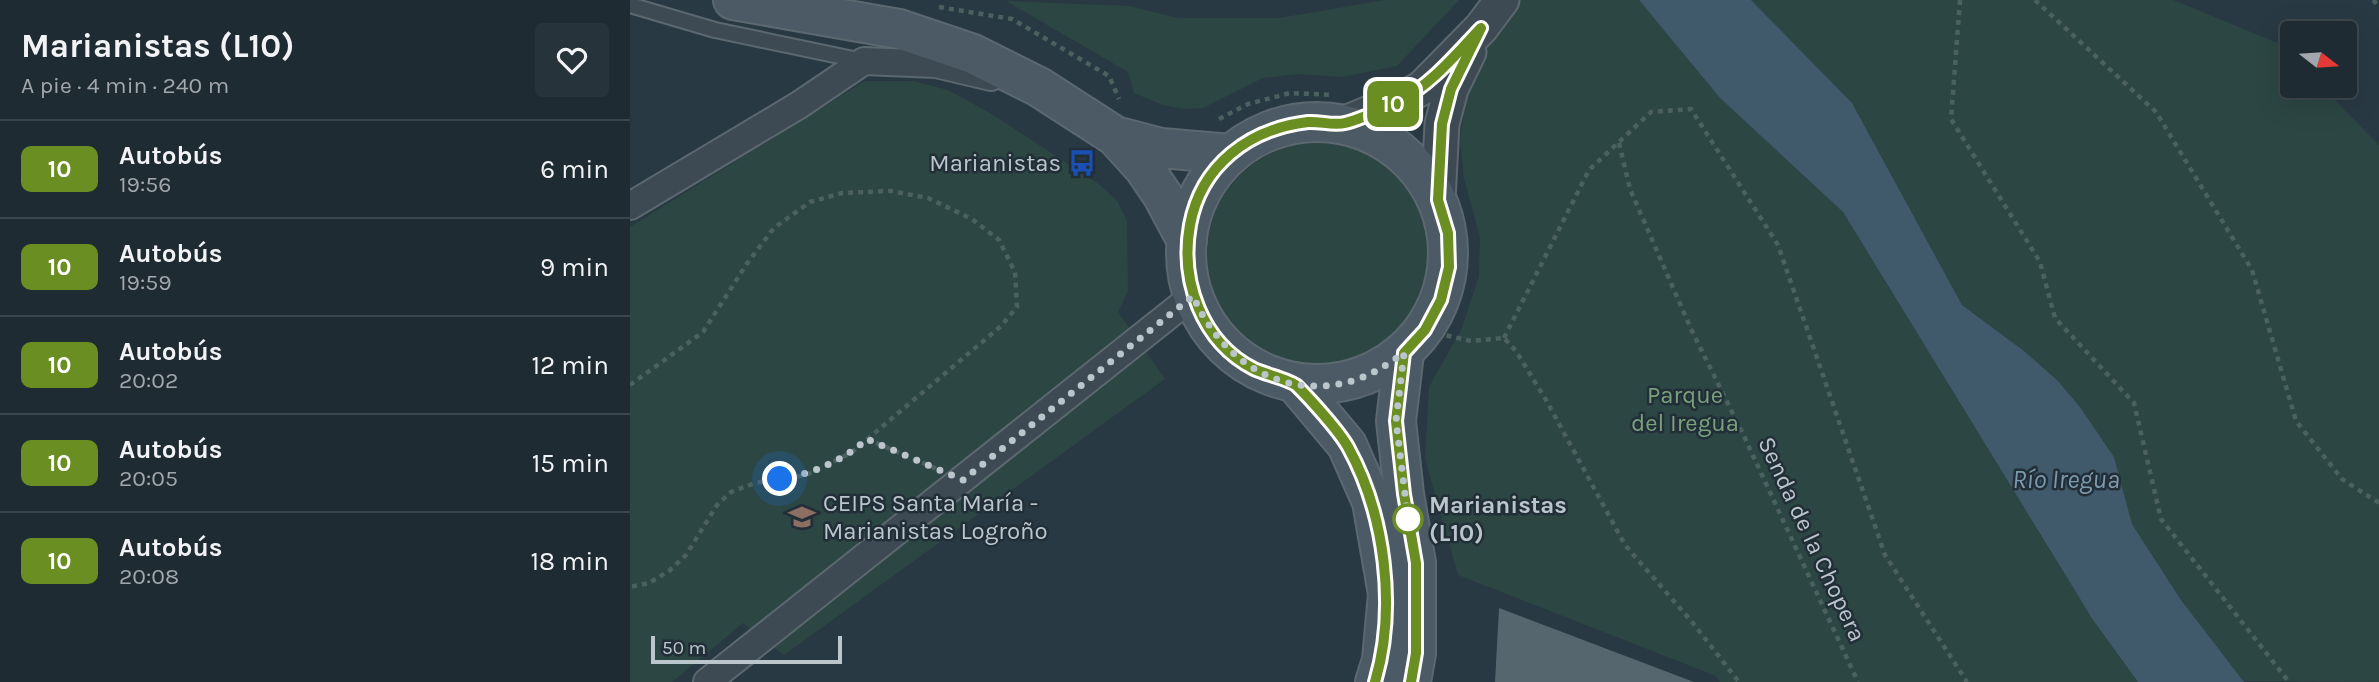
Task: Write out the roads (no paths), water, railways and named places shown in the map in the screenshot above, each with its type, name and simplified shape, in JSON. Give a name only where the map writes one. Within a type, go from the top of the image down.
[{"type":"main road","points":[[733,0],[899,29],[973,54],[1038,87],[1121,120],[1161,148],[1222,137],[1248,141],[1278,128],[1310,122],[1339,109],[1400,150],[1422,173],[1438,200],[1448,233],[1449,267],[1441,300],[1415,341],[1380,369],[1353,380],[1324,386],[1272,377],[1232,354],[1203,318],[1193,296],[1187,269],[1187,241],[1199,191],[1214,168],[1222,137]]},
{"type":"main road","points":[[1121,120],[1144,168],[1163,196],[1187,241]]},
{"type":"main road","points":[[1411,682],[1416,653],[1416,563],[1404,494],[1396,421],[1415,341]]},
{"type":"main road","points":[[1295,383],[1347,445],[1372,502],[1388,594],[1382,660],[1375,682]]},
{"type":"street","points":[[1339,109],[1398,101],[1422,88],[1481,28],[1502,0]]},
{"type":"street","points":[[1438,200],[1445,112],[1451,89],[1481,28]]},
{"type":"street","points":[[630,206],[799,106],[864,61],[936,64],[1038,87]]},
{"type":"street","points":[[707,682],[1193,296]]},
{"type":"lane","points":[[630,5],[715,30],[864,61]]},
{"type":"water","name":"Río Iregua","points":[[1639,0],[1751,0],[1852,103],[1962,305],[2024,351],[2058,381],[2080,407],[2114,457],[2132,524],[2181,600],[2244,682],[2138,682],[2093,620],[1843,212],[1720,98]]},
{"type":"place","name":"Marianistas","points":[[1082,163]]},
{"type":"place","name":"CEIPS Santa María - Marianistas Logroño","points":[[802,517]]},
{"type":"place","name":"Marianistas (L10)","points":[[1408,519]]},
{"type":"park label","name":"Parque del Iregua","points":[[1685,409]]}]
